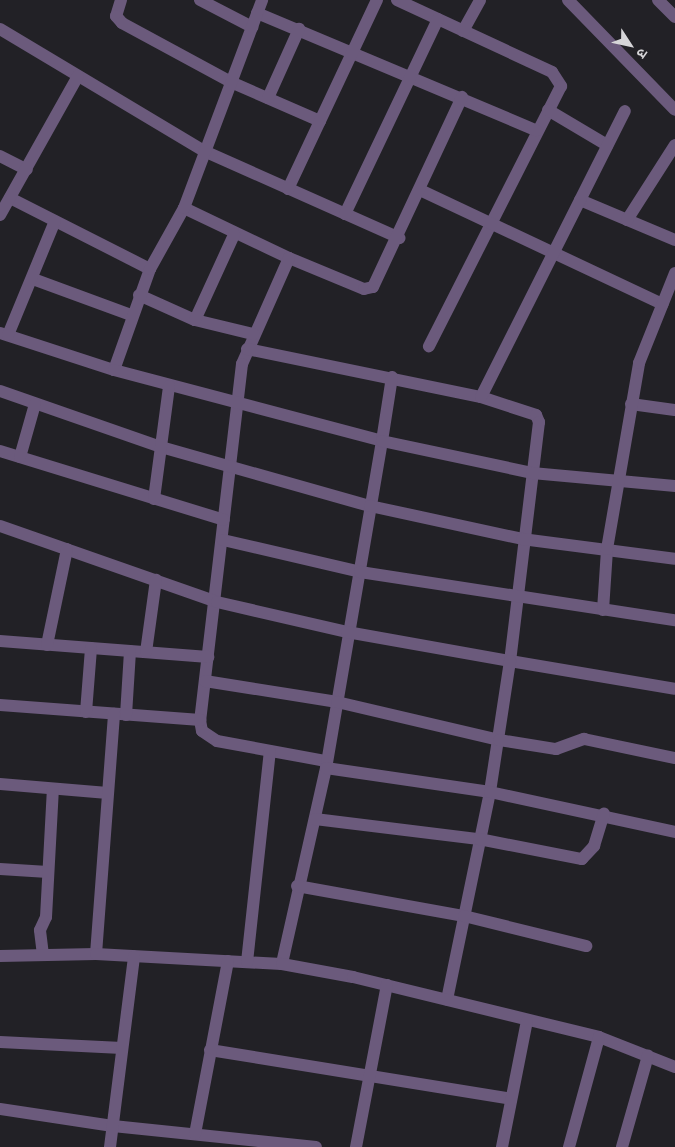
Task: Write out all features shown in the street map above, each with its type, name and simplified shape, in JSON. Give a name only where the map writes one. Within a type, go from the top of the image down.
[{"type":"street","points":[[121,0],[116,16],[122,23],[233,83],[320,121]]},
{"type":"street","points":[[200,0],[252,27]]},
{"type":"street","points":[[114,370],[131,314],[150,269],[184,208],[204,151],[233,83],[262,0]]},
{"type":"street","points":[[288,188],[377,0]]},
{"type":"street","points":[[397,0],[559,78],[561,86],[536,130],[492,224],[428,346]]},
{"type":"street","points":[[463,31],[480,0]]},
{"type":"street","points":[[568,0],[675,110]]},
{"type":"street","points":[[658,0],[675,17]]},
{"type":"street","points":[[257,13],[411,75],[536,130]]},
{"type":"street","points":[[346,214],[438,19]]},
{"type":"street","points":[[0,30],[204,151],[398,238]]},
{"type":"street","points":[[268,98],[299,30]]},
{"type":"street","points":[[0,215],[27,170],[78,76]]},
{"type":"street","points":[[184,208],[234,235],[289,258],[364,289],[373,287],[398,238],[462,97]]},
{"type":"street","points":[[548,110],[607,145]]},
{"type":"street","points":[[481,397],[625,111]]},
{"type":"street","points":[[627,220],[675,145]]},
{"type":"street","points":[[0,156],[27,170]]},
{"type":"street","points":[[420,190],[662,304]]},
{"type":"street","points":[[10,198],[150,269]]},
{"type":"street","points":[[580,200],[675,240]]},
{"type":"street","points":[[55,221],[33,279],[4,334],[114,370],[235,406],[382,441],[532,473],[618,478],[675,486]]},
{"type":"street","points":[[195,320],[234,235]]},
{"type":"street","points":[[289,258],[253,334],[235,406],[223,540],[200,720],[208,738],[326,765],[604,813],[675,832]]},
{"type":"street","points":[[603,610],[608,549],[618,478],[639,363],[675,273]]},
{"type":"street","points":[[33,279],[131,314]]},
{"type":"street","points":[[139,295],[195,320],[253,334]]},
{"type":"street","points":[[248,349],[392,377],[481,397],[536,415],[539,422],[522,539],[520,596],[499,740],[447,1000]]},
{"type":"street","points":[[282,964],[297,886],[315,819],[326,765],[347,632],[360,572],[392,377]]},
{"type":"street","points":[[154,499],[169,386]]},
{"type":"street","points":[[0,391],[161,447],[370,506],[522,539],[675,559]]},
{"type":"street","points":[[20,457],[34,404]]},
{"type":"street","points":[[632,404],[675,410]]},
{"type":"street","points":[[0,451],[224,520]]},
{"type":"street","points":[[0,526],[216,602],[347,632],[675,689]]},
{"type":"street","points":[[223,540],[360,572],[675,620]]},
{"type":"street","points":[[47,644],[67,549]]},
{"type":"street","points":[[146,652],[156,580]]},
{"type":"street","points":[[0,641],[208,657]]},
{"type":"street","points":[[86,712],[91,648]]},
{"type":"street","points":[[96,954],[108,794],[130,651]]},
{"type":"street","points":[[205,681],[337,702],[499,740],[556,749],[584,739],[675,758]]},
{"type":"street","points":[[0,706],[200,720]]},
{"type":"street","points":[[247,962],[270,751]]},
{"type":"street","points":[[0,784],[108,794]]},
{"type":"street","points":[[43,955],[40,930],[46,917],[53,789]]},
{"type":"street","points":[[315,819],[479,839],[582,859],[594,846],[604,813]]},
{"type":"street","points":[[0,869],[48,872]]},
{"type":"street","points":[[297,886],[464,916],[586,946]]},
{"type":"street","points":[[0,956],[96,954],[282,964],[387,985],[527,1021],[600,1037],[675,1067]]},
{"type":"street","points":[[110,1147],[134,957]]},
{"type":"street","points":[[194,1134],[228,961]]},
{"type":"street","points":[[356,1147],[387,985]]},
{"type":"street","points":[[502,1147],[527,1021]]},
{"type":"street","points":[[569,1147],[600,1037]]},
{"type":"street","points":[[0,1042],[122,1048]]},
{"type":"street","points":[[210,1050],[511,1099]]},
{"type":"street","points":[[622,1147],[648,1056]]},
{"type":"street","points":[[0,1109],[112,1126],[272,1144],[316,1147]]}]
